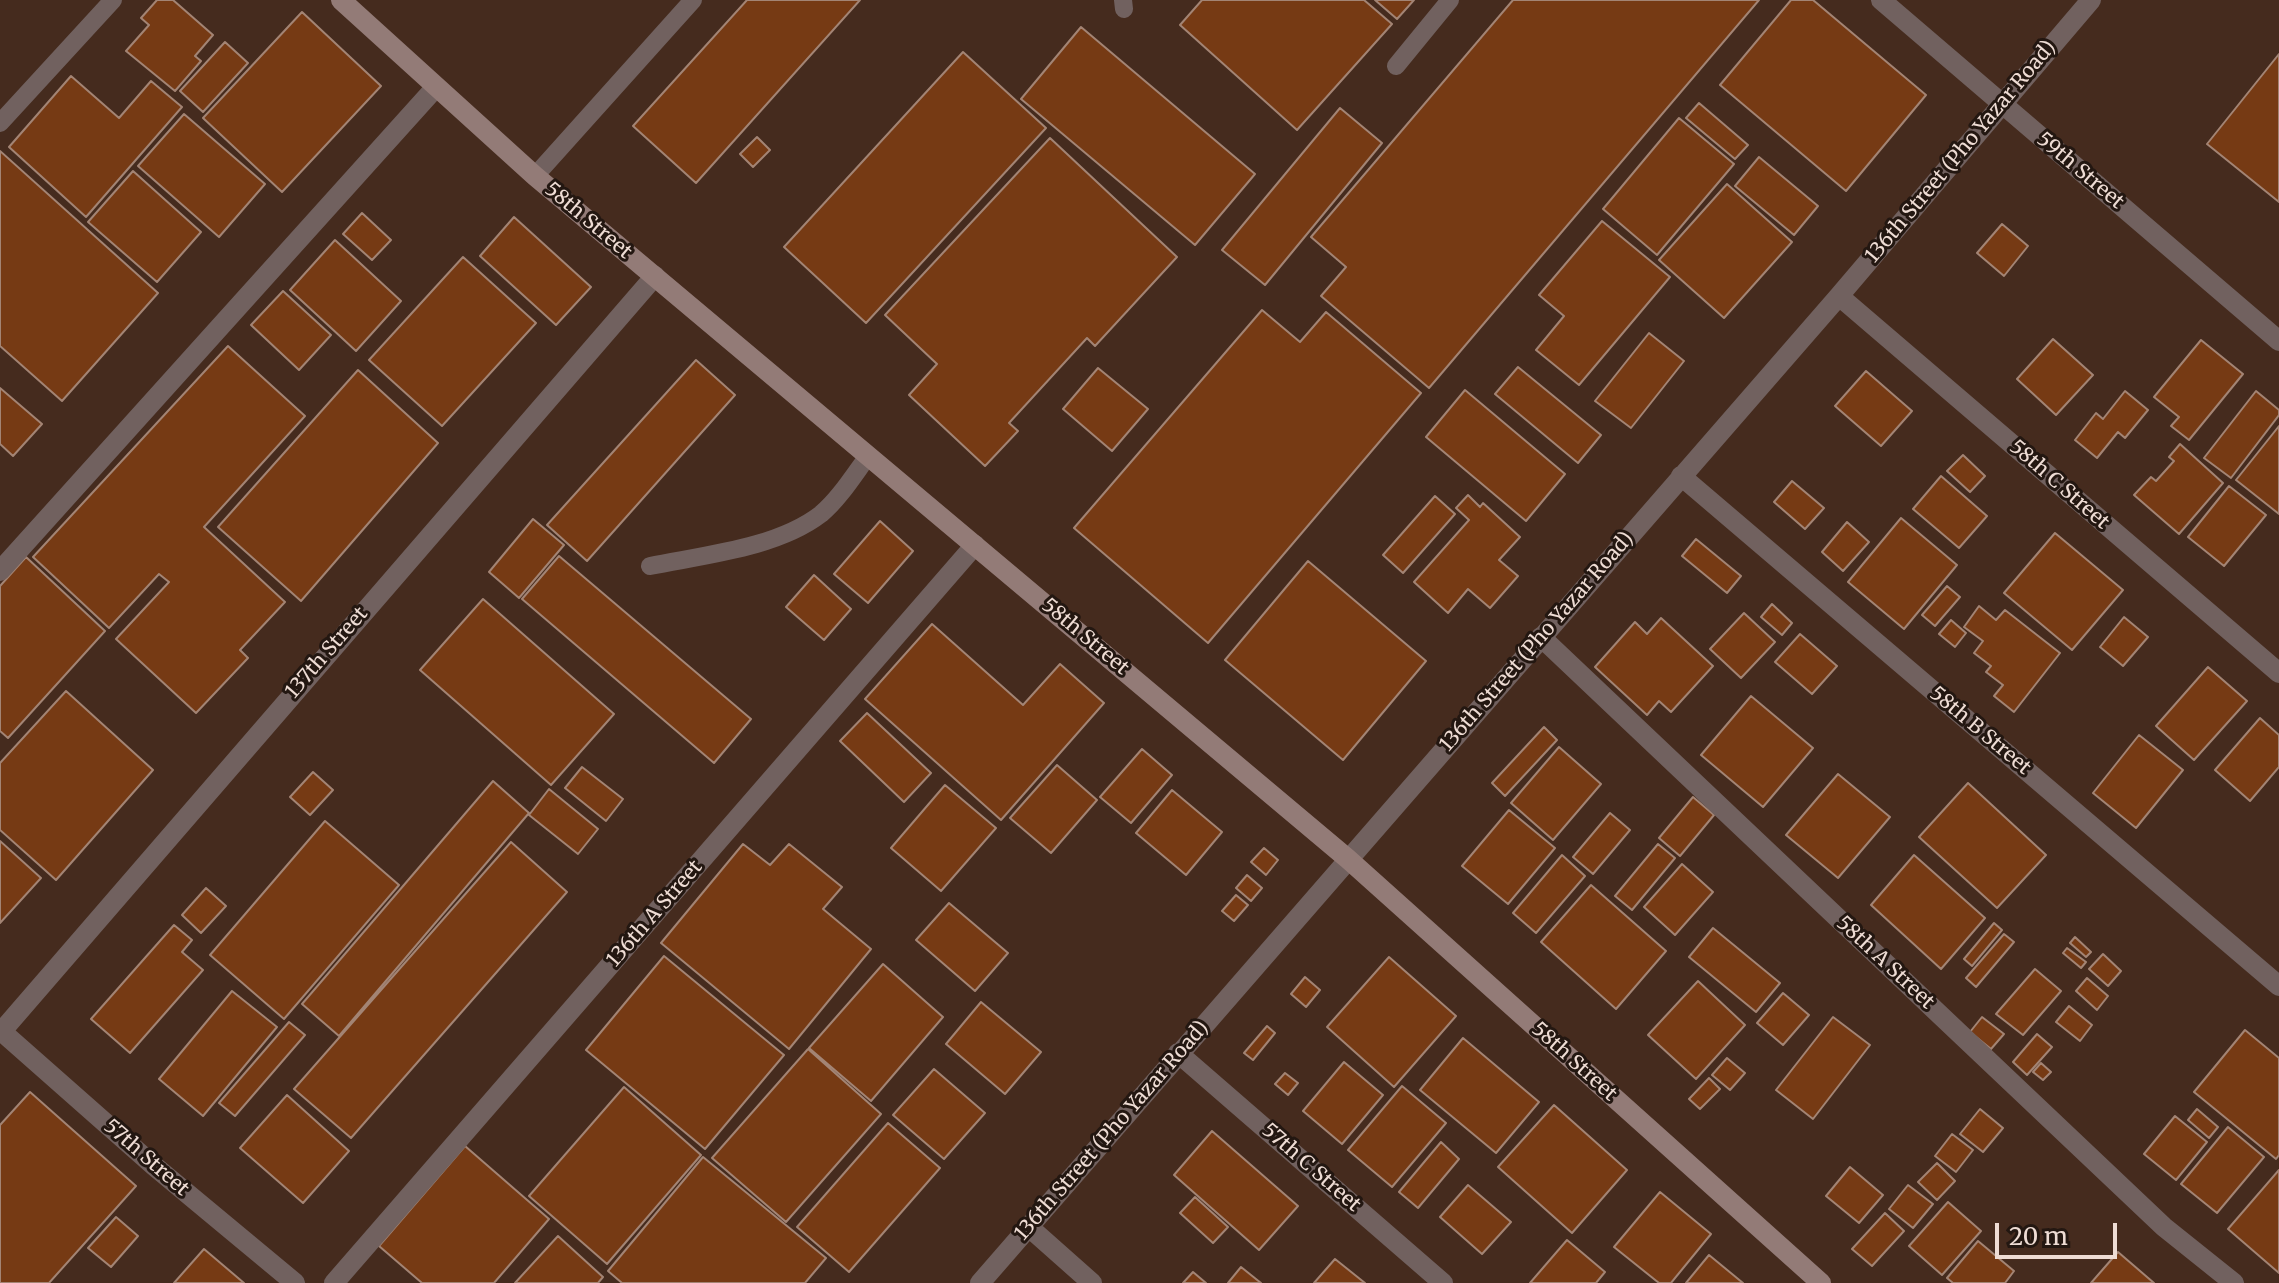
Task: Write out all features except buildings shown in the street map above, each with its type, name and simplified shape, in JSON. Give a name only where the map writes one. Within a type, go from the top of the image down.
[{"type":"main road","name":"58th Street","points":[[341,0],[535,176],[1348,859],[1821,1283]]},
{"type":"street","name":"59th Street","points":[[1881,0],[2279,341]]},
{"type":"street","name":"136th Street (Pho Yazar Road)","points":[[980,1283],[1839,296],[2091,0]]},
{"type":"street","points":[[0,571],[436,87]]},
{"type":"street","name":"137th Street","points":[[1,1030],[655,276]]},
{"type":"street","name":"58th C Street","points":[[1839,296],[2279,673]]},
{"type":"street","name":"58th B Street","points":[[1681,476],[2279,986]]},
{"type":"street","name":"136th A Street","points":[[334,1283],[975,545]]},
{"type":"street","name":"58th A Street","points":[[1541,637],[2164,1227],[2234,1283]]},
{"type":"street","name":"57th Street","points":[[1,1030],[153,1165],[295,1283]]},
{"type":"street","name":"57th C Street","points":[[1178,1053],[1443,1283]]},
{"type":"street","points":[[1030,1228],[1092,1283]]},
{"type":"lane","points":[[0,123],[113,0]]},
{"type":"lane","points":[[535,176],[693,0]]},
{"type":"lane","points":[[1396,66],[1450,0]]},
{"type":"lane","points":[[650,566],[738,548],[800,528],[824,512],[868,456]]}]
